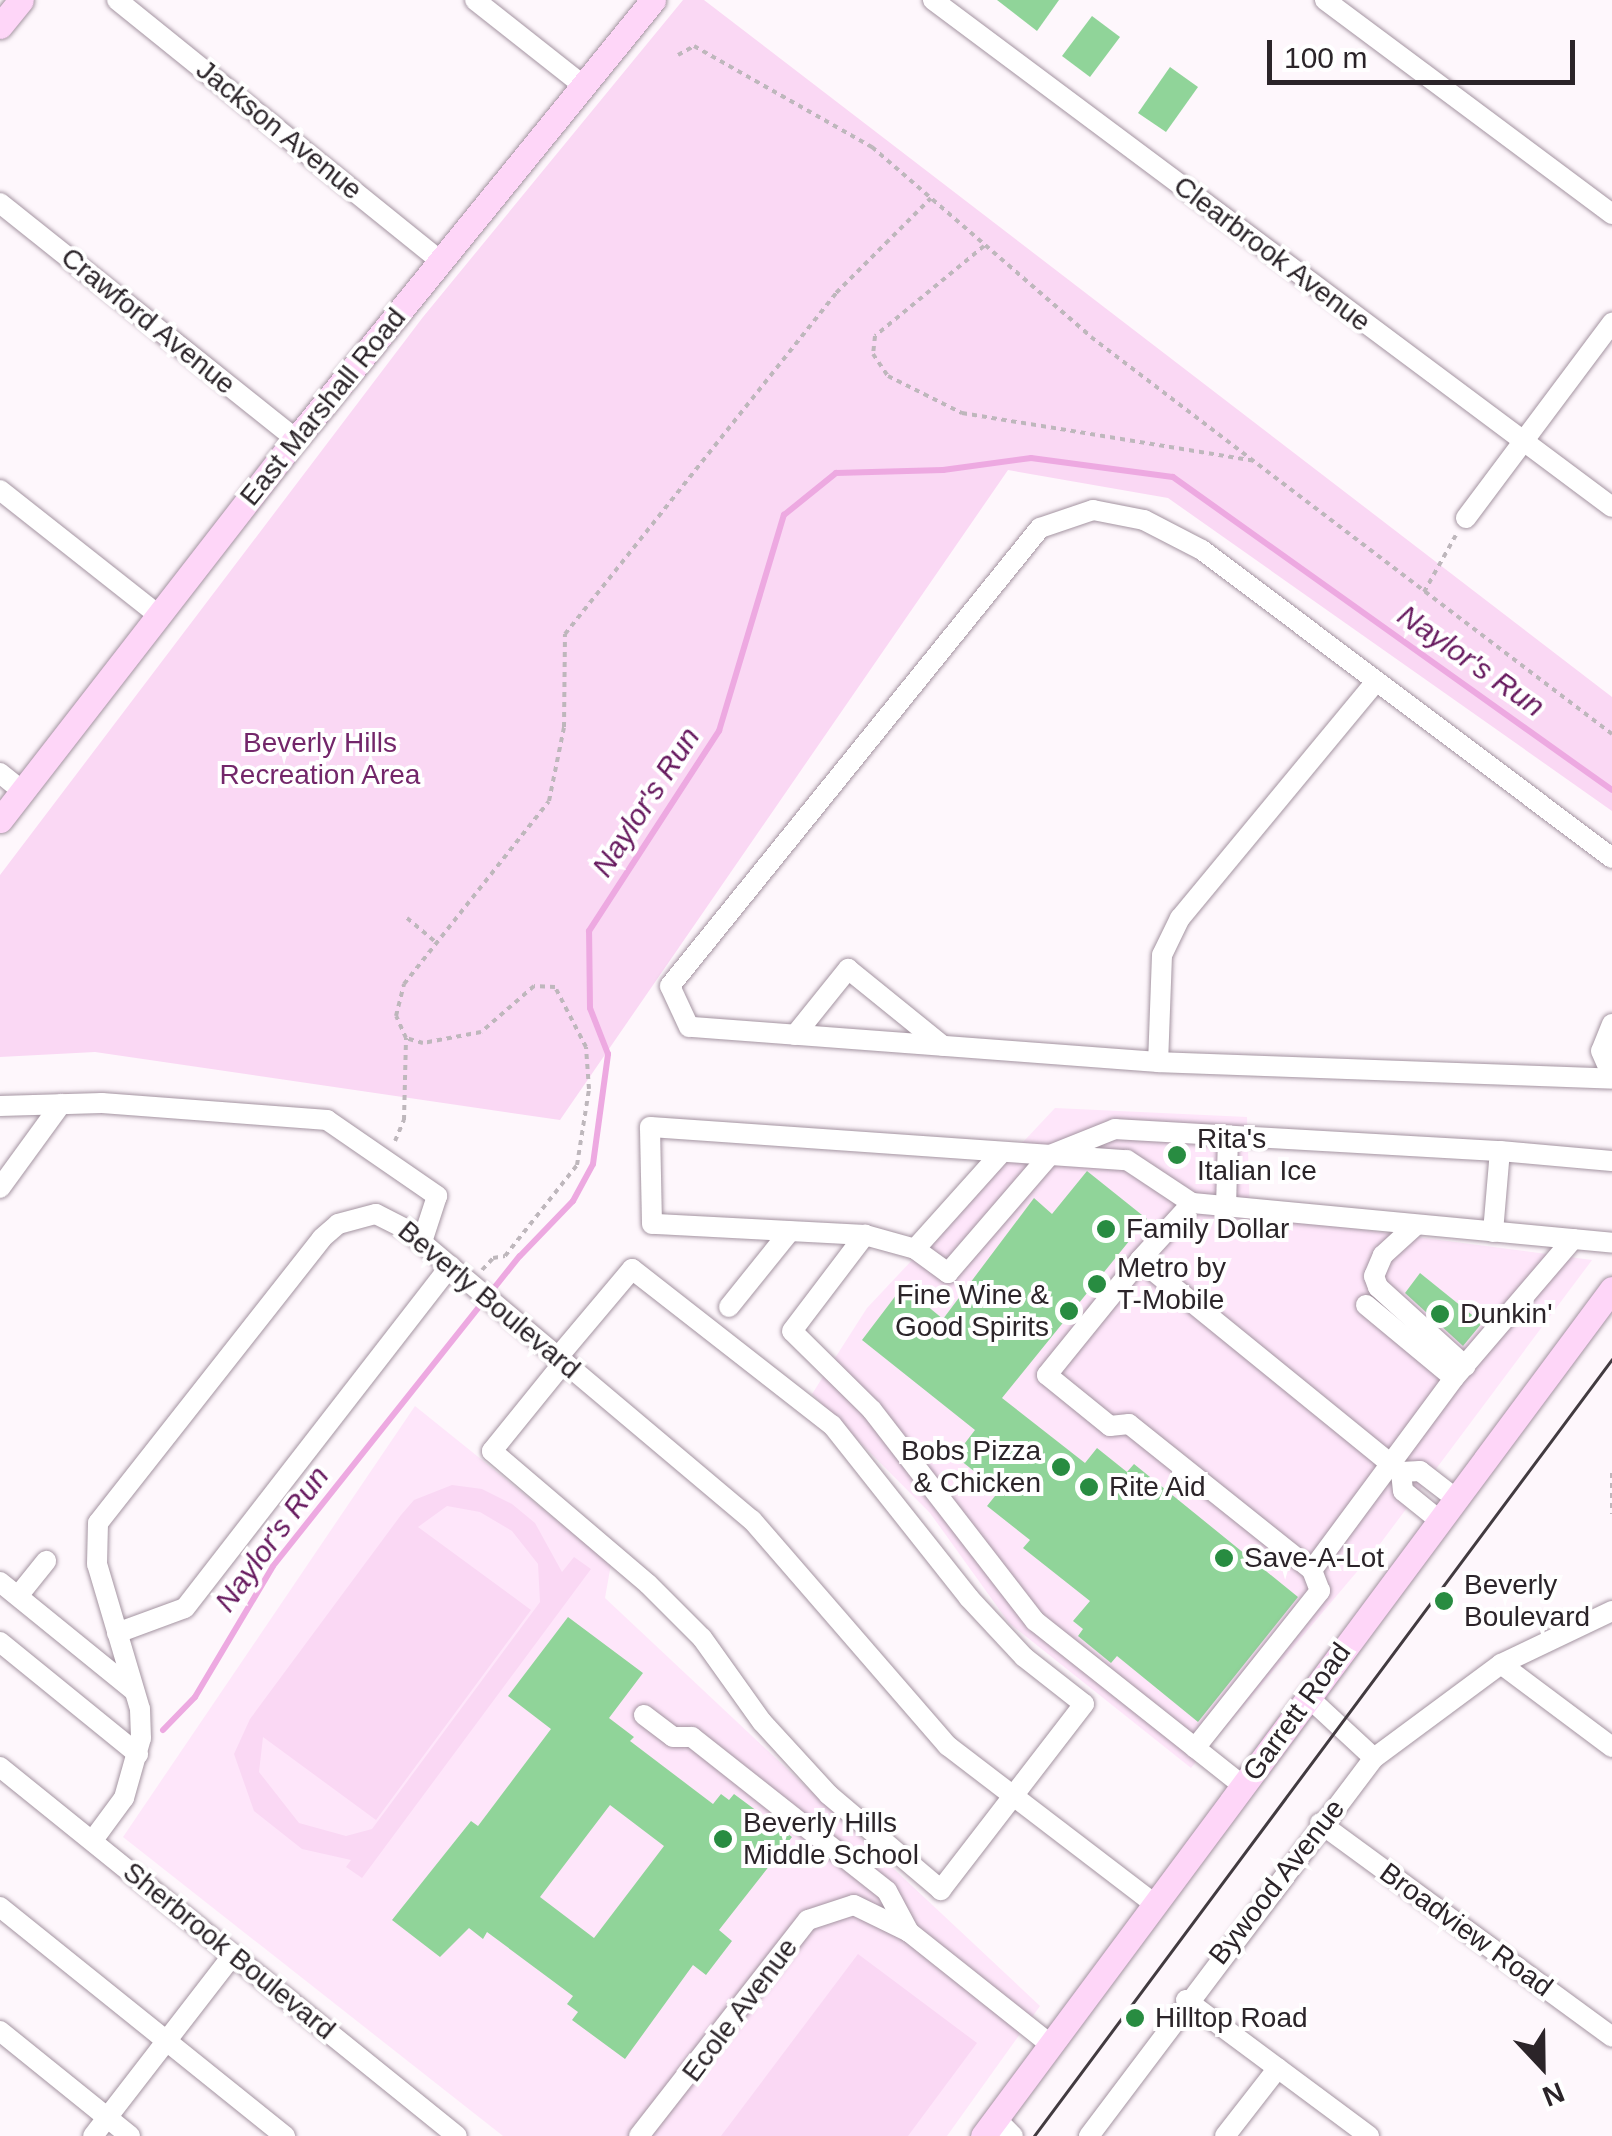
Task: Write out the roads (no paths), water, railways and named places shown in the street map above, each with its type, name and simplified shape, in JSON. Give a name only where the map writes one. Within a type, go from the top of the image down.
[{"type":"main road","points":[[0,26],[21,0]]},
{"type":"main road","name":"East Marshall Road","points":[[0,820],[296,440],[652,0]]},
{"type":"main road","name":"Garrett Road","points":[[997,2130],[1051,2045],[1612,1289]]},
{"type":"street","name":"Jackson Avenue","points":[[117,0],[441,261]]},
{"type":"street","points":[[475,0],[584,86]]},
{"type":"street","name":"Clearbrook Avenue","points":[[933,0],[1612,508]]},
{"type":"street","points":[[1325,0],[1612,214]]},
{"type":"street","name":"Crawford Avenue","points":[[0,203],[296,440]]},
{"type":"street","points":[[1466,518],[1612,324]]},
{"type":"street","points":[[0,490],[158,614]]},
{"type":"street","points":[[1612,858],[1374,685],[1202,550],[1144,520],[1093,510],[1040,528],[670,986],[689,1027],[1158,1062],[1612,1077],[1601,1051],[1612,1024]]},
{"type":"street","points":[[1158,1062],[1162,955],[1180,918],[1374,685]]},
{"type":"street","points":[[0,774],[22,791]]},
{"type":"street","points":[[794,1035],[848,969],[944,1046]]},
{"type":"street","points":[[0,1188],[60,1104]]},
{"type":"street","points":[[0,1106],[60,1104],[327,1120],[438,1196],[422,1242]]},
{"type":"street","points":[[1612,1161],[1115,1129],[1050,1155],[948,1273],[915,1249],[865,1235],[652,1224],[650,1126],[1002,1152],[1050,1155],[1126,1160],[1192,1203],[1612,1243]]},
{"type":"street","points":[[1226,1206],[1228,1139]]},
{"type":"street","points":[[915,1249],[1002,1152]]},
{"type":"street","points":[[1494,1232],[1500,1152]]},
{"type":"street","points":[[1192,1203],[1046,1375],[1110,1426],[1129,1424],[1312,1570],[1320,1591],[1195,1748]]},
{"type":"street","name":"Beverly Boulevard","points":[[93,1840],[124,1798],[138,1754],[134,1691],[93,1539],[111,1505],[330,1231],[376,1214],[422,1242],[752,1520],[889,1685],[948,1746],[1156,1905]]},
{"type":"street","points":[[1416,1225],[1377,1264],[1378,1287],[1460,1372]]},
{"type":"street","points":[[729,1308],[790,1231]]},
{"type":"street","points":[[865,1235],[792,1332],[872,1410],[1035,1621],[1242,1785]]},
{"type":"street","points":[[1312,1570],[1396,1467],[1460,1372],[1573,1239]]},
{"type":"street","points":[[1140,1260],[1396,1467],[1420,1471],[1456,1498]]},
{"type":"street","points":[[117,1634],[185,1608],[450,1266]]},
{"type":"street","points":[[632,1268],[832,1424],[970,1598],[1024,1656],[1084,1704],[1013,1796],[941,1890],[829,1796],[762,1722],[702,1638],[492,1452],[632,1268]]},
{"type":"street","points":[[1366,1306],[1460,1372]]},
{"type":"street","points":[[1396,1467],[1403,1491],[1439,1520]]},
{"type":"street","points":[[18,1596],[46,1561]]},
{"type":"street","points":[[0,1582],[134,1691]]},
{"type":"street","points":[[1612,1611],[1502,1664],[1612,1747]]},
{"type":"street","points":[[0,1642],[138,1754]]},
{"type":"street","name":"Bywood Avenue","points":[[1089,2136],[1186,2000],[1374,1758],[1502,1664]]},
{"type":"street","points":[[1307,1696],[1374,1758]]},
{"type":"street","points":[[644,1715],[673,1736],[692,1737],[887,1891],[908,1932],[1051,2045]]},
{"type":"street","name":"Sherbrook Boulevard","points":[[0,1767],[457,2136]]},
{"type":"street","name":"Broadview Road","points":[[1320,1823],[1612,2036]]},
{"type":"street","name":"Ecole Avenue","points":[[639,2136],[808,1920],[854,1905],[908,1932]]},
{"type":"street","points":[[0,1907],[284,2136]]},
{"type":"street","points":[[92,2136],[232,1956]]},
{"type":"street","points":[[1186,2000],[1369,2136]]},
{"type":"street","points":[[0,2031],[130,2136]]},
{"type":"street","points":[[1225,2136],[1278,2068]]},
{"type":"waterway","name":"Naylor's Run","points":[[163,1730],[195,1697],[273,1566],[520,1256],[573,1201],[593,1164],[608,1054],[590,1008],[589,931],[719,731],[784,515],[836,473],[943,470],[1031,458],[1173,477],[1612,790]]},
{"type":"tram line","points":[[1034,2136],[1612,1359]]},
{"type":"place","name":"Rita's Italian Ice","points":[[1177,1155]]},
{"type":"place","name":"Family Dollar","points":[[1106,1229]]},
{"type":"place","name":"Metro by T-Mobile","points":[[1097,1284]]},
{"type":"place","name":"Fine Wine & Good Spirits","points":[[1069,1311]]},
{"type":"place","name":"Dunkin'","points":[[1440,1314]]},
{"type":"place","name":"Bobs Pizza & Chicken","points":[[1061,1467]]},
{"type":"place","name":"Rite Aid","points":[[1089,1487]]},
{"type":"place","name":"Save-A-Lot","points":[[1224,1558]]},
{"type":"place","name":"Beverly Boulevard","points":[[1444,1601]]},
{"type":"place","name":"Beverly Hills Middle School","points":[[723,1839]]},
{"type":"place","name":"Hilltop Road","points":[[1135,2018]]},
{"type":"park label","name":"Beverly Hills Recreation Area","points":[[320,759]]}]
